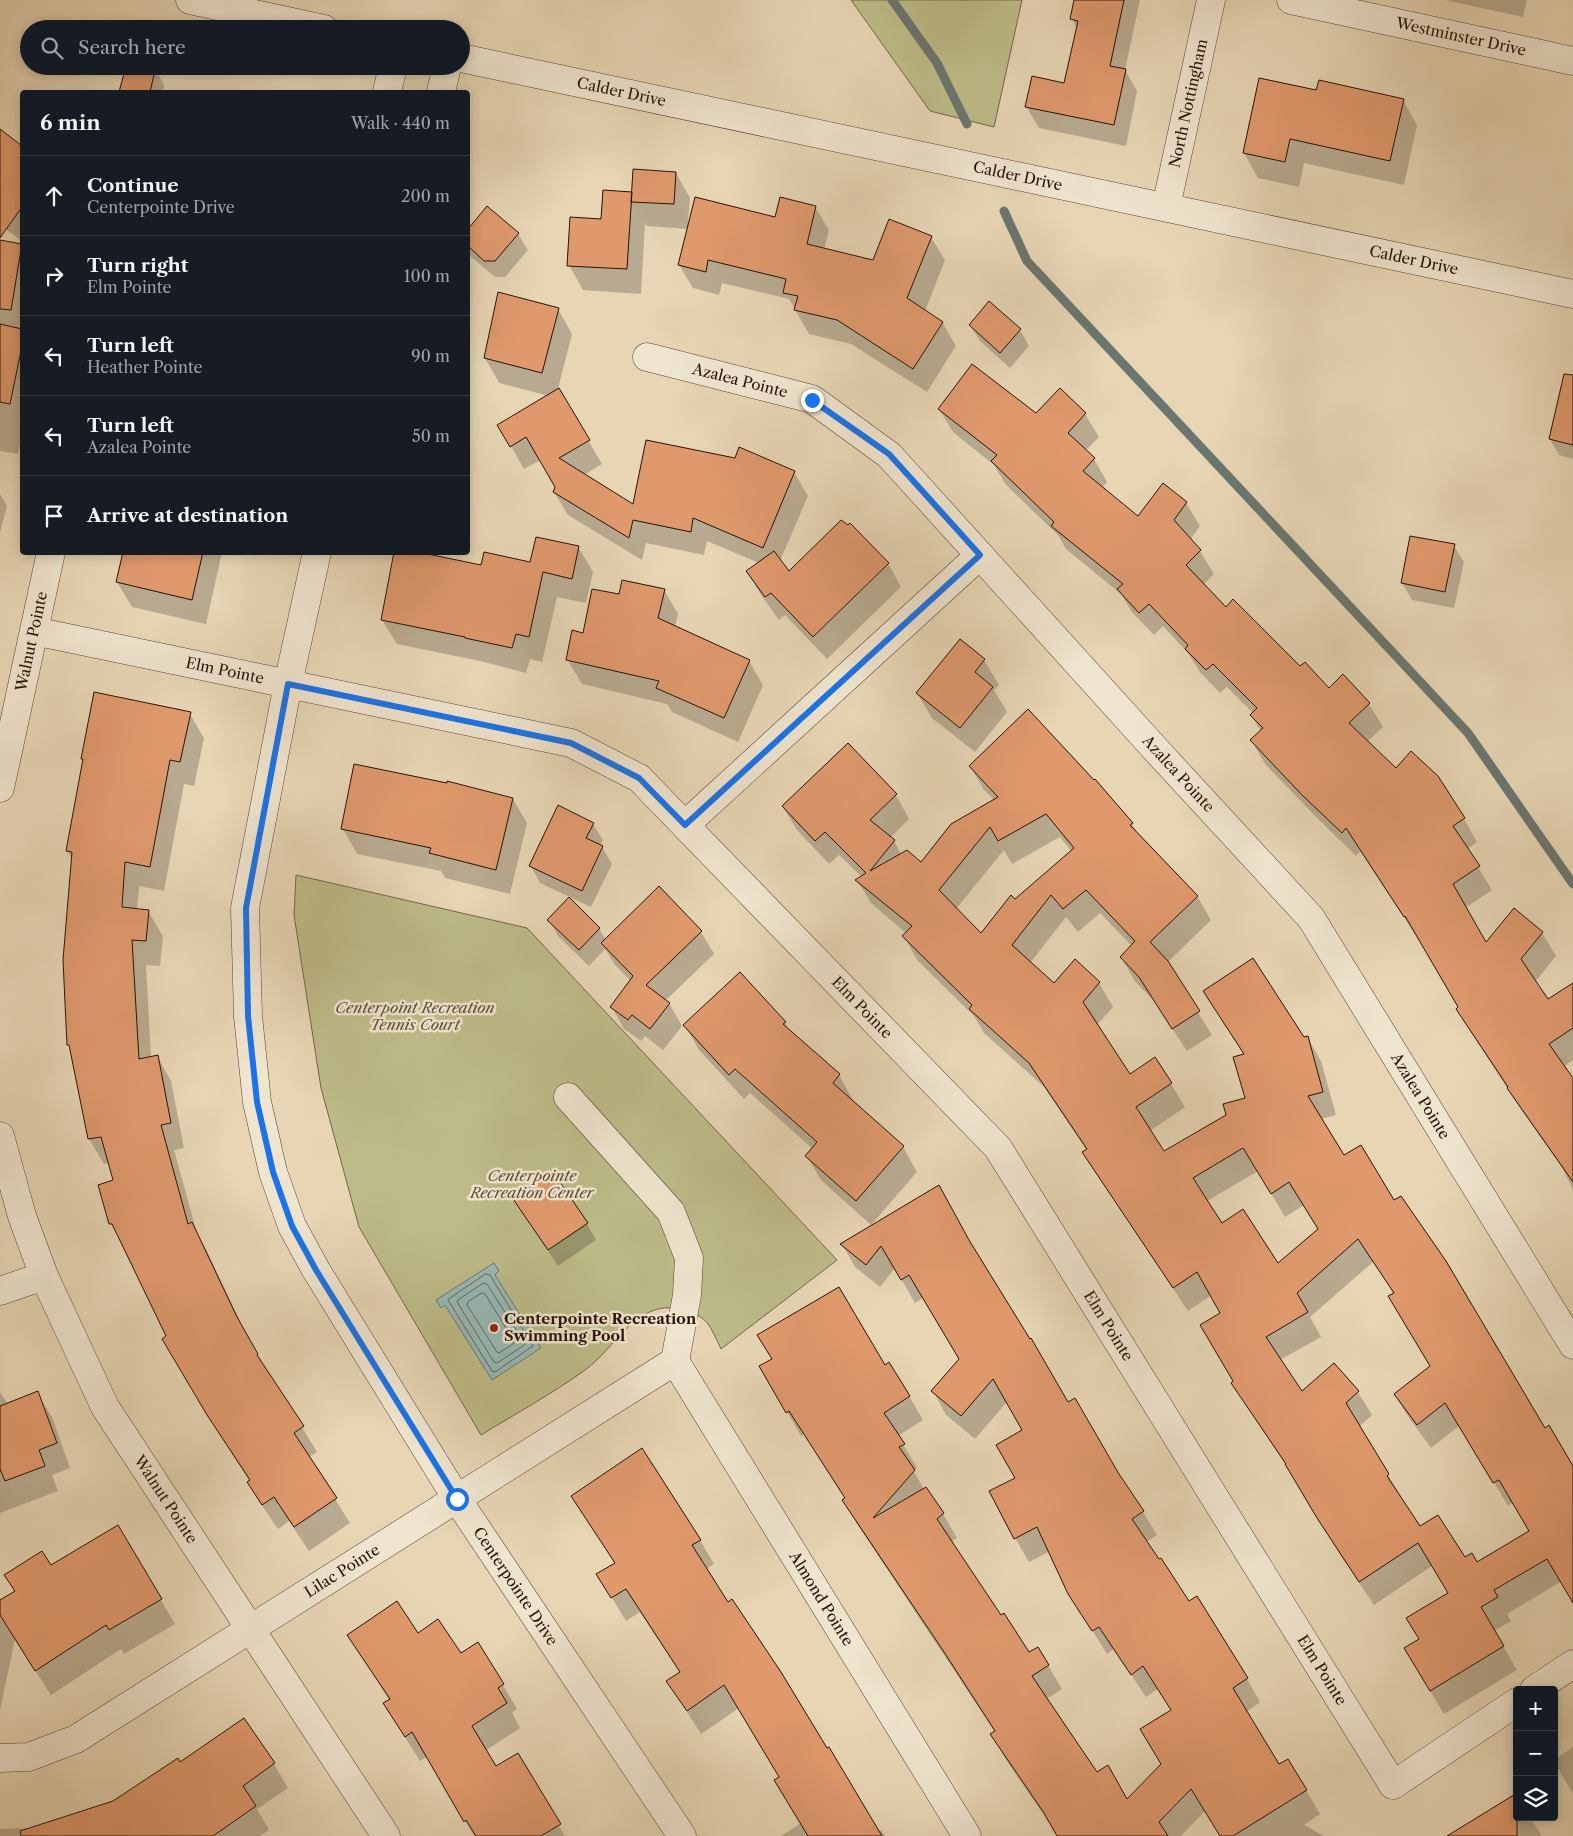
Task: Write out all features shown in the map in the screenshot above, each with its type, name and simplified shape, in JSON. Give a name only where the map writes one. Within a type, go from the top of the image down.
[{"type":"street","points":[[190,0],[282,20]]},
{"type":"street","name":"North Nottingham","points":[[1166,208],[1211,0]]},
{"type":"street","name":"Westminster Drive","points":[[1291,0],[1573,61]]},
{"type":"street","name":"Calder Drive","points":[[470,60],[1573,294]]},
{"type":"street","points":[[387,90],[391,75]]},
{"type":"street","points":[[441,90],[445,75]]},
{"type":"street","name":"Azalea Pointe","points":[[647,358],[812,400],[889,454],[1158,752],[1312,918],[1573,1344]]},
{"type":"street","name":"Walnut Pointe","points":[[0,788],[50,555]]},
{"type":"street","name":"Centerpointe Drive","points":[[316,555],[288,684],[246,908],[248,1016],[257,1102],[273,1172],[292,1226],[316,1270],[457,1499],[682,1836]]},
{"type":"street","points":[[685,825],[980,555]]},
{"type":"street","name":"Elm Pointe","points":[[34,630],[571,743],[639,778],[998,1148],[1393,1785],[1513,1705]]},
{"type":"street","points":[[568,1097],[671,1212],[680,1234],[689,1258],[687,1295],[675,1362]]},
{"type":"street","name":"Walnut Pointe","points":[[0,1136],[22,1216],[44,1276],[106,1407],[386,1836]]},
{"type":"street","points":[[0,1291],[44,1276]]},
{"type":"street","name":"Lilac Pointe","points":[[0,1758],[29,1757],[76,1739],[675,1362]]},
{"type":"street","name":"Almond Pointe","points":[[675,1362],[967,1836]]},
{"type":"street","points":[[1540,1686],[1573,1664]]},
{"type":"green space","points":[[851,0],[1022,0],[994,127],[930,111]]},
{"type":"green space","name":"Centerpointe Recreation Center","points":[[296,875],[527,928],[837,1260],[721,1349],[710,1327],[697,1315],[680,1309],[665,1308],[651,1311],[627,1328],[585,1370],[547,1396],[481,1435],[359,1227],[321,1088],[294,915]]},
{"type":"water","name":"Centerpointe Recreation Swimming Pool","points":[[494,1263],[499,1271],[495,1275],[541,1348],[492,1380],[445,1305],[441,1308],[436,1300]]},
{"type":"building","points":[[1074,0],[1124,0],[1110,66],[1126,69],[1114,125],[1025,107],[1032,76],[1064,83],[1078,21],[1070,19]]},
{"type":"building","points":[[124,75],[154,75],[150,90],[120,90]]},
{"type":"building","points":[[1259,78],[1316,90],[1319,80],[1404,99],[1390,161],[1290,139],[1285,162],[1243,153]]},
{"type":"building","points":[[0,129],[20,144],[20,210],[0,238]]},
{"type":"building","points":[[633,169],[676,172],[674,204],[631,202]]},
{"type":"building","points":[[603,190],[632,192],[627,269],[567,266],[570,217],[601,219]]},
{"type":"building","points":[[695,197],[775,217],[780,197],[816,206],[807,244],[873,260],[889,219],[932,236],[907,298],[943,322],[913,369],[837,320],[794,310],[798,296],[783,293],[786,279],[708,260],[706,272],[678,265]]},
{"type":"building","points":[[487,206],[519,233],[495,261],[484,261],[470,248],[470,227]]},
{"type":"building","points":[[0,240],[20,244],[20,256],[11,310],[0,309]]},
{"type":"building","points":[[498,292],[559,308],[542,373],[484,358]]},
{"type":"building","points":[[989,301],[1021,329],[1000,353],[969,325]]},
{"type":"building","points":[[0,324],[20,329],[20,356],[10,404],[0,402]]},
{"type":"building","points":[[972,364],[1036,413],[1060,388],[1086,413],[1068,433],[1095,458],[1083,471],[1138,516],[1163,483],[1187,502],[1174,520],[1201,550],[1186,565],[1226,607],[1233,599],[1300,666],[1305,662],[1329,688],[1343,674],[1370,703],[1349,723],[1396,768],[1411,751],[1438,776],[1465,818],[1453,826],[1480,866],[1453,884],[1486,942],[1514,908],[1543,932],[1521,959],[1548,999],[1573,983],[1573,1028],[1549,1044],[1573,1078],[1573,1182],[1507,1088],[1456,1009],[1458,1007],[1405,916],[1346,828],[1342,833],[1302,795],[1250,740],[1263,728],[1250,715],[1257,708],[1213,664],[1206,670],[1185,649],[1188,645],[1149,604],[1139,613],[1117,589],[1123,584],[1051,526],[1054,522],[991,461],[997,455],[938,409]]},
{"type":"building","points":[[1564,374],[1573,375],[1573,445],[1549,439]]},
{"type":"building","points":[[559,388],[590,440],[559,458],[633,504],[646,440],[735,458],[739,447],[795,471],[763,548],[693,518],[691,532],[633,520],[629,538],[553,492],[555,487],[526,437],[510,447],[497,425]]},
{"type":"building","points":[[841,520],[848,525],[850,523],[889,563],[813,637],[771,593],[765,597],[746,571],[774,551],[789,571]]},
{"type":"building","points":[[1410,536],[1455,544],[1445,592],[1401,583]]},
{"type":"building","points":[[536,537],[579,546],[572,579],[543,572],[529,637],[516,634],[512,648],[381,620],[393,555],[433,555],[481,565],[484,552],[530,562]]},
{"type":"building","points":[[122,555],[202,555],[192,600],[116,582]]},
{"type":"building","points":[[622,580],[665,589],[658,618],[750,660],[724,718],[656,688],[659,681],[566,660],[572,630],[583,633],[592,589],[619,594]]},
{"type":"building","points":[[960,639],[985,659],[975,672],[993,687],[960,728],[916,693]]},
{"type":"building","points":[[94,692],[191,712],[180,762],[170,760],[150,867],[125,862],[122,907],[149,910],[146,941],[132,940],[139,1059],[158,1055],[171,1123],[161,1125],[188,1224],[192,1222],[257,1355],[304,1426],[294,1433],[337,1498],[294,1527],[274,1497],[262,1505],[247,1482],[250,1480],[207,1415],[162,1339],[166,1336],[112,1224],[109,1224],[98,1185],[113,1180],[101,1137],[88,1139],[69,1045],[67,1045],[63,960],[72,852],[66,851]]},
{"type":"building","points":[[1028,709],[1095,779],[1133,823],[1130,825],[1198,896],[1150,942],[1168,961],[1200,1011],[1172,1029],[1139,977],[1120,957],[1135,941],[1086,890],[1063,909],[1051,895],[1012,945],[1054,983],[1075,959],[1100,982],[1083,1002],[1130,1074],[1155,1057],[1172,1083],[1136,1107],[1164,1151],[1226,1115],[1223,1104],[1245,1098],[1233,1057],[1244,1054],[1203,991],[1253,958],[1304,1037],[1308,1036],[1323,1092],[1308,1096],[1344,1155],[1361,1145],[1394,1200],[1401,1196],[1446,1261],[1545,1428],[1549,1425],[1573,1466],[1573,1603],[1547,1559],[1494,1590],[1498,1597],[1481,1607],[1504,1646],[1430,1691],[1404,1648],[1419,1639],[1406,1618],[1448,1593],[1418,1543],[1359,1582],[1317,1518],[1286,1464],[1231,1383],[1233,1381],[1200,1325],[1220,1313],[1197,1272],[1173,1288],[1082,1152],[1087,1149],[1029,1063],[969,1009],[972,1005],[902,936],[912,926],[855,880],[866,873],[825,832],[815,841],[782,806],[848,743],[897,794],[870,820],[895,840],[870,871],[907,850],[921,862],[951,824],[998,797],[969,766]],"holes":[[[1046,814],[1074,848],[1015,899],[1011,895],[981,933],[939,890],[990,827],[998,841]],[[1243,1148],[1271,1194],[1289,1182],[1318,1229],[1278,1263],[1243,1209],[1222,1223],[1193,1178]],[[1358,1239],[1394,1293],[1388,1296],[1430,1366],[1394,1394],[1417,1425],[1445,1403],[1493,1483],[1499,1480],[1529,1531],[1477,1562],[1472,1553],[1465,1557],[1438,1515],[1420,1526],[1387,1476],[1389,1474],[1346,1403],[1359,1391],[1334,1363],[1302,1391],[1266,1337],[1308,1312],[1297,1293]]]},
{"type":"building","points":[[354,764],[447,783],[447,781],[513,798],[496,870],[429,853],[431,848],[341,829]]},
{"type":"building","points":[[558,805],[594,823],[586,838],[603,846],[582,891],[529,866]]},
{"type":"building","points":[[659,886],[702,931],[646,985],[670,1003],[650,1029],[632,1015],[628,1020],[610,1007],[633,976],[601,943]]},
{"type":"building","points":[[569,897],[600,928],[579,950],[547,920]]},
{"type":"building","points":[[740,972],[786,1022],[783,1024],[840,1074],[833,1083],[904,1146],[856,1201],[805,1156],[817,1142],[735,1069],[729,1075],[683,1025]]},
{"type":"building","points":[[553,1172],[588,1223],[548,1250],[513,1199]]},
{"type":"building","points":[[939,1185],[969,1240],[1031,1338],[1068,1402],[1075,1398],[1119,1474],[1144,1511],[1132,1519],[1159,1559],[1161,1558],[1189,1601],[1197,1596],[1248,1678],[1233,1688],[1279,1764],[1288,1759],[1307,1790],[1233,1836],[1220,1836],[1191,1789],[1159,1822],[1168,1836],[1057,1836],[1044,1813],[990,1734],[995,1731],[842,1500],[845,1498],[789,1411],[786,1413],[759,1366],[772,1359],[757,1335],[839,1287],[885,1365],[889,1362],[910,1396],[884,1413],[905,1444],[899,1447],[915,1470],[873,1518],[926,1487],[944,1513],[937,1519],[1001,1615],[1004,1613],[1029,1652],[1038,1647],[1049,1665],[1032,1676],[1097,1772],[1108,1765],[1127,1799],[1161,1764],[1140,1729],[1171,1710],[1143,1666],[1131,1675],[1099,1627],[1092,1631],[1068,1594],[1037,1527],[1014,1539],[989,1491],[1015,1478],[996,1445],[1022,1430],[993,1379],[961,1416],[931,1391],[959,1359],[909,1275],[901,1280],[881,1246],[866,1265],[840,1244]]},
{"type":"building","points":[[38,1391],[57,1443],[39,1450],[45,1466],[5,1481],[0,1469],[0,1406]]},
{"type":"building","points":[[642,1448],[701,1540],[692,1545],[728,1602],[732,1599],[781,1672],[827,1748],[829,1747],[882,1836],[808,1836],[774,1780],[779,1777],[724,1685],[687,1711],[666,1681],[680,1672],[626,1589],[611,1598],[596,1574],[615,1563],[571,1496]]},
{"type":"building","points":[[118,1525],[162,1599],[109,1630],[106,1625],[35,1671],[0,1615],[0,1600],[15,1591],[4,1575],[42,1551],[51,1565]]},
{"type":"building","points":[[397,1601],[418,1633],[438,1619],[461,1653],[478,1642],[504,1684],[498,1688],[507,1703],[472,1726],[496,1766],[518,1753],[561,1824],[541,1836],[476,1836],[466,1820],[464,1822],[412,1732],[405,1737],[383,1703],[390,1699],[347,1635]]},
{"type":"building","points":[[244,1718],[275,1763],[243,1786],[256,1806],[213,1836],[21,1836],[20,1831],[113,1801],[178,1758],[180,1762]]},
{"type":"building","points":[[1513,1795],[1513,1821],[1517,1821],[1517,1836],[1447,1836]]},
{"type":"waterway","points":[[892,0],[937,63],[967,124]]},
{"type":"waterway","points":[[1004,211],[1027,261],[1468,733],[1573,884]]},
{"type":"place","name":"Centerpointe Recreation Swimming Pool","points":[[494,1328]]},
{"type":"route","points":[[457,1499],[316,1270],[292,1226],[273,1172],[257,1102],[248,1016],[246,908],[260,825],[288,684],[571,743],[639,778],[685,825],[980,555],[889,454],[812,400]]},
{"type":"park label","name":"Centerpoint Recreation Tennis Court","points":[[415,1016]]}]
